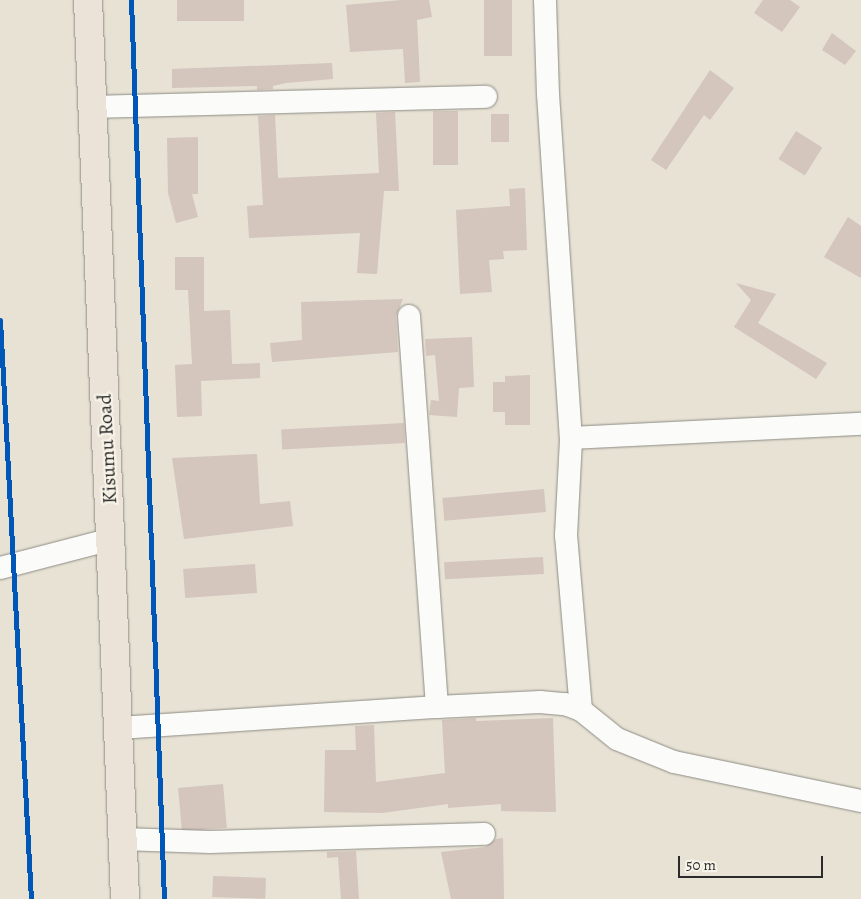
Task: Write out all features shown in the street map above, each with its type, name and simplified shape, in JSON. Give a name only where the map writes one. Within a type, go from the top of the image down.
[{"type":"highway","name":"Kisumu Road","points":[[88,0],[112,539],[125,899]]},
{"type":"street","points":[[545,0],[548,94],[571,438],[566,536],[581,710]]},
{"type":"street","points":[[92,107],[486,97]]},
{"type":"street","points":[[409,316],[437,707]]},
{"type":"street","points":[[571,438],[861,424]]},
{"type":"street","points":[[0,568],[112,539]]},
{"type":"street","points":[[119,728],[437,707],[540,702],[565,704],[581,710],[617,739],[674,762],[861,802]]},
{"type":"street","points":[[122,839],[210,842],[484,834]]},
{"type":"building","points":[[177,0],[244,0],[244,21],[177,21]]},
{"type":"building","points":[[401,0],[429,0],[432,17],[417,20],[420,82],[405,83],[403,49],[350,52],[346,5]]},
{"type":"building","points":[[484,0],[512,0],[512,56],[484,56]]},
{"type":"building","points":[[763,0],[790,0],[800,7],[782,32],[754,13]]},
{"type":"building","points":[[832,33],[856,51],[845,65],[822,50]]},
{"type":"building","points":[[332,63],[333,79],[286,83],[273,86],[273,89],[257,90],[257,86],[172,88],[172,69]]},
{"type":"building","points":[[710,70],[734,88],[710,120],[704,115],[666,170],[651,160]]},
{"type":"building","points":[[433,111],[458,111],[458,165],[433,165]]},
{"type":"building","points":[[395,112],[399,191],[384,191],[377,274],[357,273],[360,233],[249,238],[247,206],[263,205],[258,116],[275,115],[278,178],[379,173],[376,113]]},
{"type":"building","points":[[491,114],[509,114],[509,142],[491,142]]},
{"type":"building","points":[[796,131],[822,147],[805,175],[779,159]]},
{"type":"building","points":[[198,137],[198,194],[192,194],[198,217],[176,223],[168,193],[167,138]]},
{"type":"building","points":[[525,188],[527,250],[503,251],[504,259],[489,260],[492,292],[460,294],[456,210],[510,206],[509,189]]},
{"type":"building","points":[[848,217],[861,226],[861,278],[824,257]]},
{"type":"building","points":[[175,257],[204,257],[204,311],[230,310],[232,364],[260,363],[260,378],[201,381],[202,416],[177,417],[175,365],[192,364],[188,290],[175,290]]},
{"type":"building","points":[[736,283],[776,294],[758,323],[827,363],[816,379],[734,327],[751,300]]},
{"type":"building","points":[[403,299],[396,316],[398,352],[272,362],[270,343],[302,340],[301,302]]},
{"type":"building","points":[[472,337],[474,387],[459,388],[457,417],[429,415],[431,400],[439,401],[435,355],[426,356],[425,339]]},
{"type":"building","points":[[530,375],[530,425],[505,425],[505,412],[493,412],[493,382],[505,382],[505,376]]},
{"type":"building","points":[[404,423],[405,443],[282,449],[281,429]]},
{"type":"building","points":[[257,454],[260,504],[290,501],[293,526],[184,539],[172,458]]},
{"type":"building","points":[[544,489],[546,512],[444,521],[442,498]]},
{"type":"building","points":[[543,557],[544,574],[445,579],[444,562]]},
{"type":"building","points":[[255,564],[257,593],[185,598],[183,569]]},
{"type":"building","points":[[476,718],[476,721],[553,718],[556,812],[501,811],[501,804],[448,808],[448,804],[382,813],[324,812],[325,750],[356,750],[355,726],[374,725],[376,782],[445,773],[442,720]]},
{"type":"building","points":[[223,784],[227,828],[182,832],[178,788]]},
{"type":"building","points":[[503,838],[504,899],[451,899],[441,852],[485,847],[496,839]]},
{"type":"building","points":[[356,851],[359,899],[341,899],[338,857],[327,858],[327,852]]},
{"type":"building","points":[[213,876],[266,878],[265,899],[212,897]]},
{"type":"cycle path","points":[[131,0],[164,899]]},
{"type":"cycle path","points":[[0,320],[31,899]]}]
